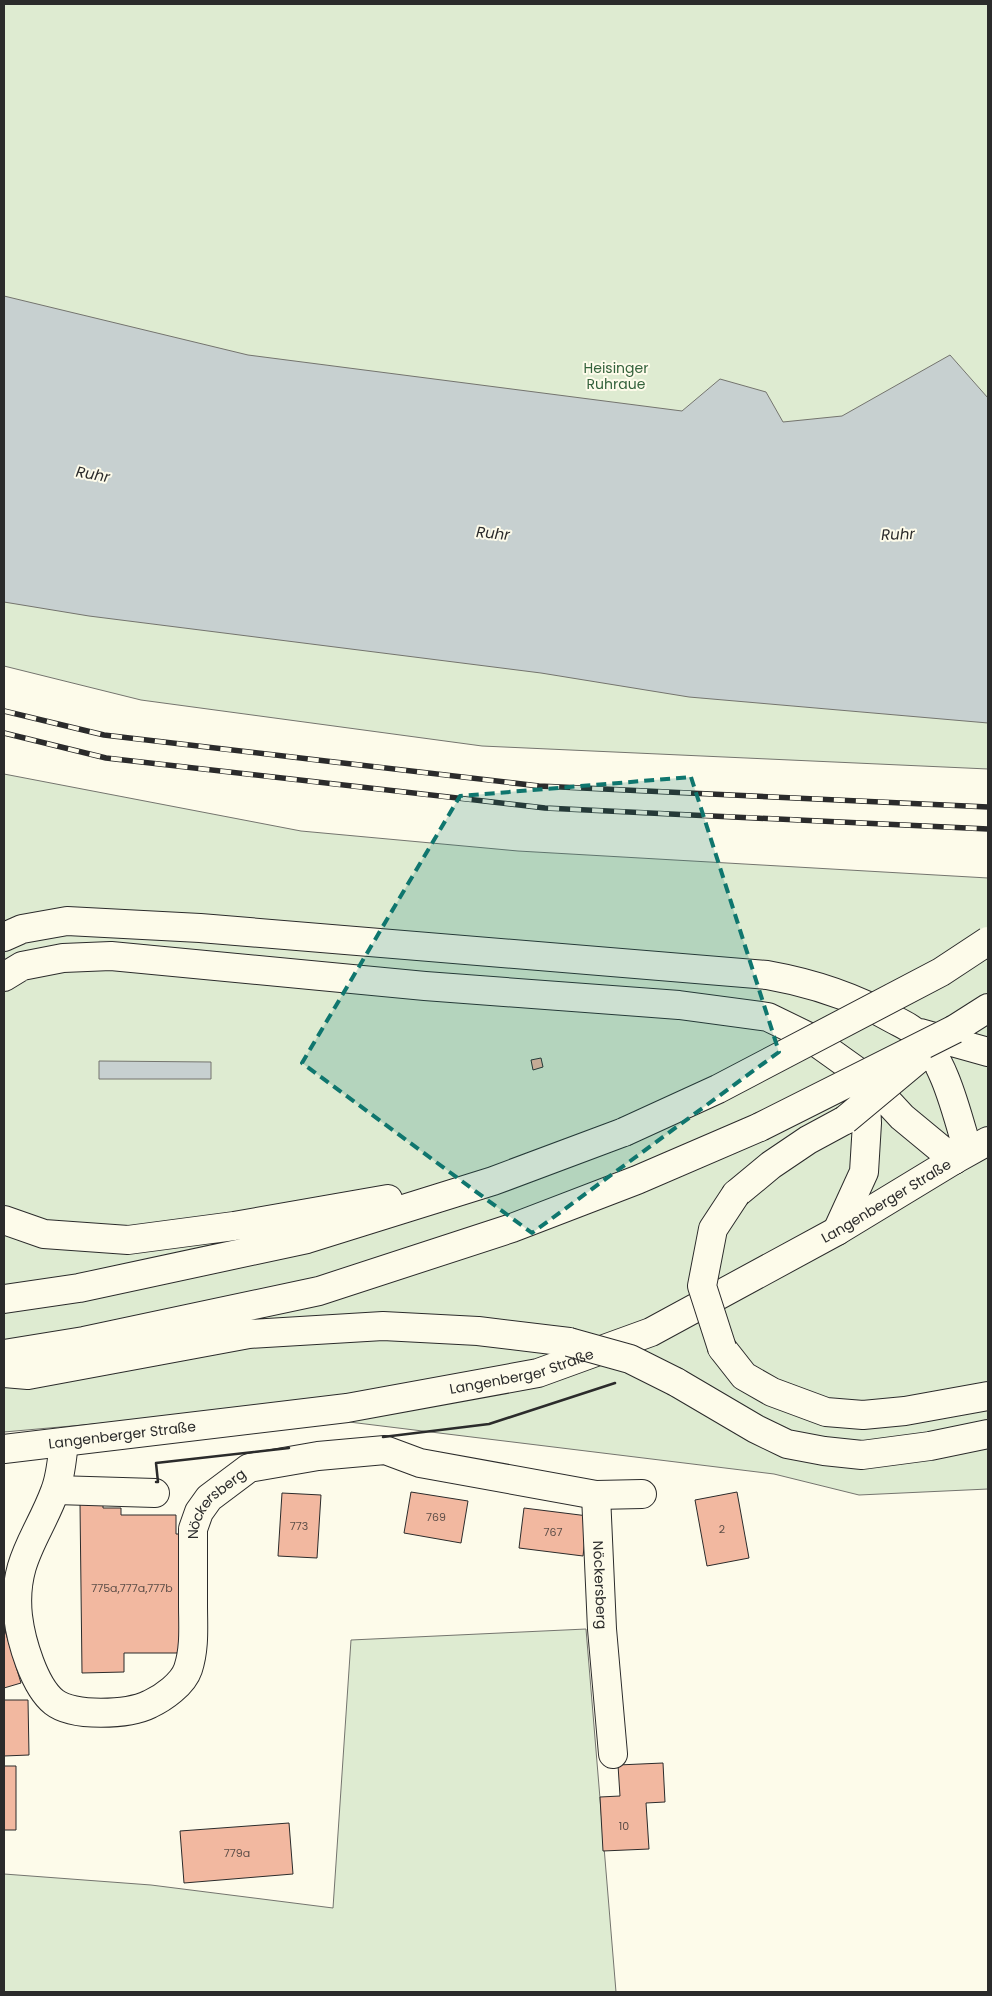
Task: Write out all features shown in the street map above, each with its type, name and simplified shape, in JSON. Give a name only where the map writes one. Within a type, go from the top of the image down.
[{"type":"main road","points":[[4,937],[22,929],[67,922],[220,930],[767,975],[802,981],[843,995],[875,1008],[916,1032],[988,1052]]},
{"type":"main road","points":[[4,1299],[79,1288],[307,1239],[493,1181],[624,1132],[718,1089],[941,972],[988,941]]},
{"type":"main road","points":[[4,977],[22,966],[63,958],[111,956],[425,986],[679,1004],[768,1017],[809,1037],[865,1076],[902,1117],[970,1150]]},
{"type":"main road","points":[[4,1354],[84,1341],[319,1291],[512,1228],[637,1180],[760,1127],[955,1029],[988,1008]]},
{"type":"main road","points":[[955,1029],[845,1120],[808,1140],[772,1165],[736,1194],[713,1228],[702,1286],[722,1348],[744,1376],[772,1392],[826,1412],[863,1415],[905,1411],[988,1396]]},
{"type":"main road","points":[[916,1032],[934,1057],[949,1087],[970,1150]]},
{"type":"main road","points":[[837,1231],[864,1172],[867,1123],[865,1076]]},
{"type":"main road","name":"Langenberger Straße","points":[[4,1449],[347,1408],[538,1373],[651,1332],[837,1231],[970,1150]]},
{"type":"main road","points":[[4,1220],[44,1234],[128,1240],[234,1226],[493,1181]]},
{"type":"main road","points":[[4,1373],[28,1375],[249,1334],[374,1327],[478,1331],[569,1342],[630,1360],[676,1382],[772,1437],[788,1444],[824,1451],[862,1455],[930,1446],[988,1434]]},
{"type":"main road","name":"Nöckersberg","points":[[64,1442],[56,1490],[26,1551],[20,1574],[18,1616],[24,1642],[42,1690],[55,1703],[73,1711],[118,1713],[149,1705],[173,1688],[188,1671],[193,1644],[193,1529],[199,1512],[209,1498],[249,1468],[318,1456],[385,1450],[420,1462],[596,1494],[602,1629],[613,1754]]},
{"type":"main road","points":[[56,1490],[155,1493]]},
{"type":"main road","points":[[596,1494],[642,1494]]},
{"type":"highlighted area","points":[[691,777],[779,1052],[532,1233],[302,1063],[460,796]]},
{"type":"green space","name":"Heisinger Ruhraue","points":[[4,4],[988,4],[988,769],[482,746],[141,700],[4,666]]},
{"type":"green space","points":[[4,774],[301,831],[518,851],[988,878],[988,1489],[859,1495],[774,1474],[251,1410],[4,1432]]},
{"type":"green space","points":[[586,1629],[616,1992],[4,1992],[4,1874],[151,1885],[333,1908],[351,1640]]},
{"type":"water","name":"Ruhr","points":[[4,296],[248,355],[682,411],[720,379],[766,392],[783,422],[842,416],[950,355],[988,398],[988,723],[689,697],[541,673],[89,616],[4,602]]},
{"type":"water","points":[[99,1061],[211,1062],[211,1079],[99,1079]]},
{"type":"building","points":[[541,1058],[543,1067],[533,1070],[531,1060]]},
{"type":"building","points":[[411,1492],[468,1501],[461,1543],[404,1533]]},
{"type":"building","points":[[737,1492],[749,1558],[707,1566],[695,1500]]},
{"type":"building","points":[[282,1493],[321,1495],[317,1558],[278,1556]]},
{"type":"building","points":[[80,1504],[103,1504],[103,1508],[121,1508],[121,1515],[176,1515],[176,1534],[182,1534],[183,1642],[177,1653],[124,1653],[124,1672],[82,1673]]},
{"type":"building","points":[[524,1508],[588,1516],[583,1556],[519,1548]]},
{"type":"building","points":[[4,1627],[21,1683],[4,1688]]},
{"type":"building","points":[[4,1700],[28,1700],[29,1755],[4,1756]]},
{"type":"building","points":[[663,1763],[665,1802],[646,1803],[649,1849],[603,1851],[600,1797],[620,1796],[618,1765]]},
{"type":"building","points":[[4,1766],[16,1766],[16,1830],[4,1830]]},
{"type":"building","points":[[289,1823],[293,1874],[184,1883],[180,1831]]},
{"type":"railway","points":[[4,711],[104,735],[539,786],[988,807]]},
{"type":"railway","points":[[4,733],[106,758],[545,808],[988,829]]},
{"type":"wall","points":[[383,1437],[489,1424],[615,1383]]},
{"type":"wall","points":[[156,1482],[158,1482],[156,1463],[289,1448]]}]
